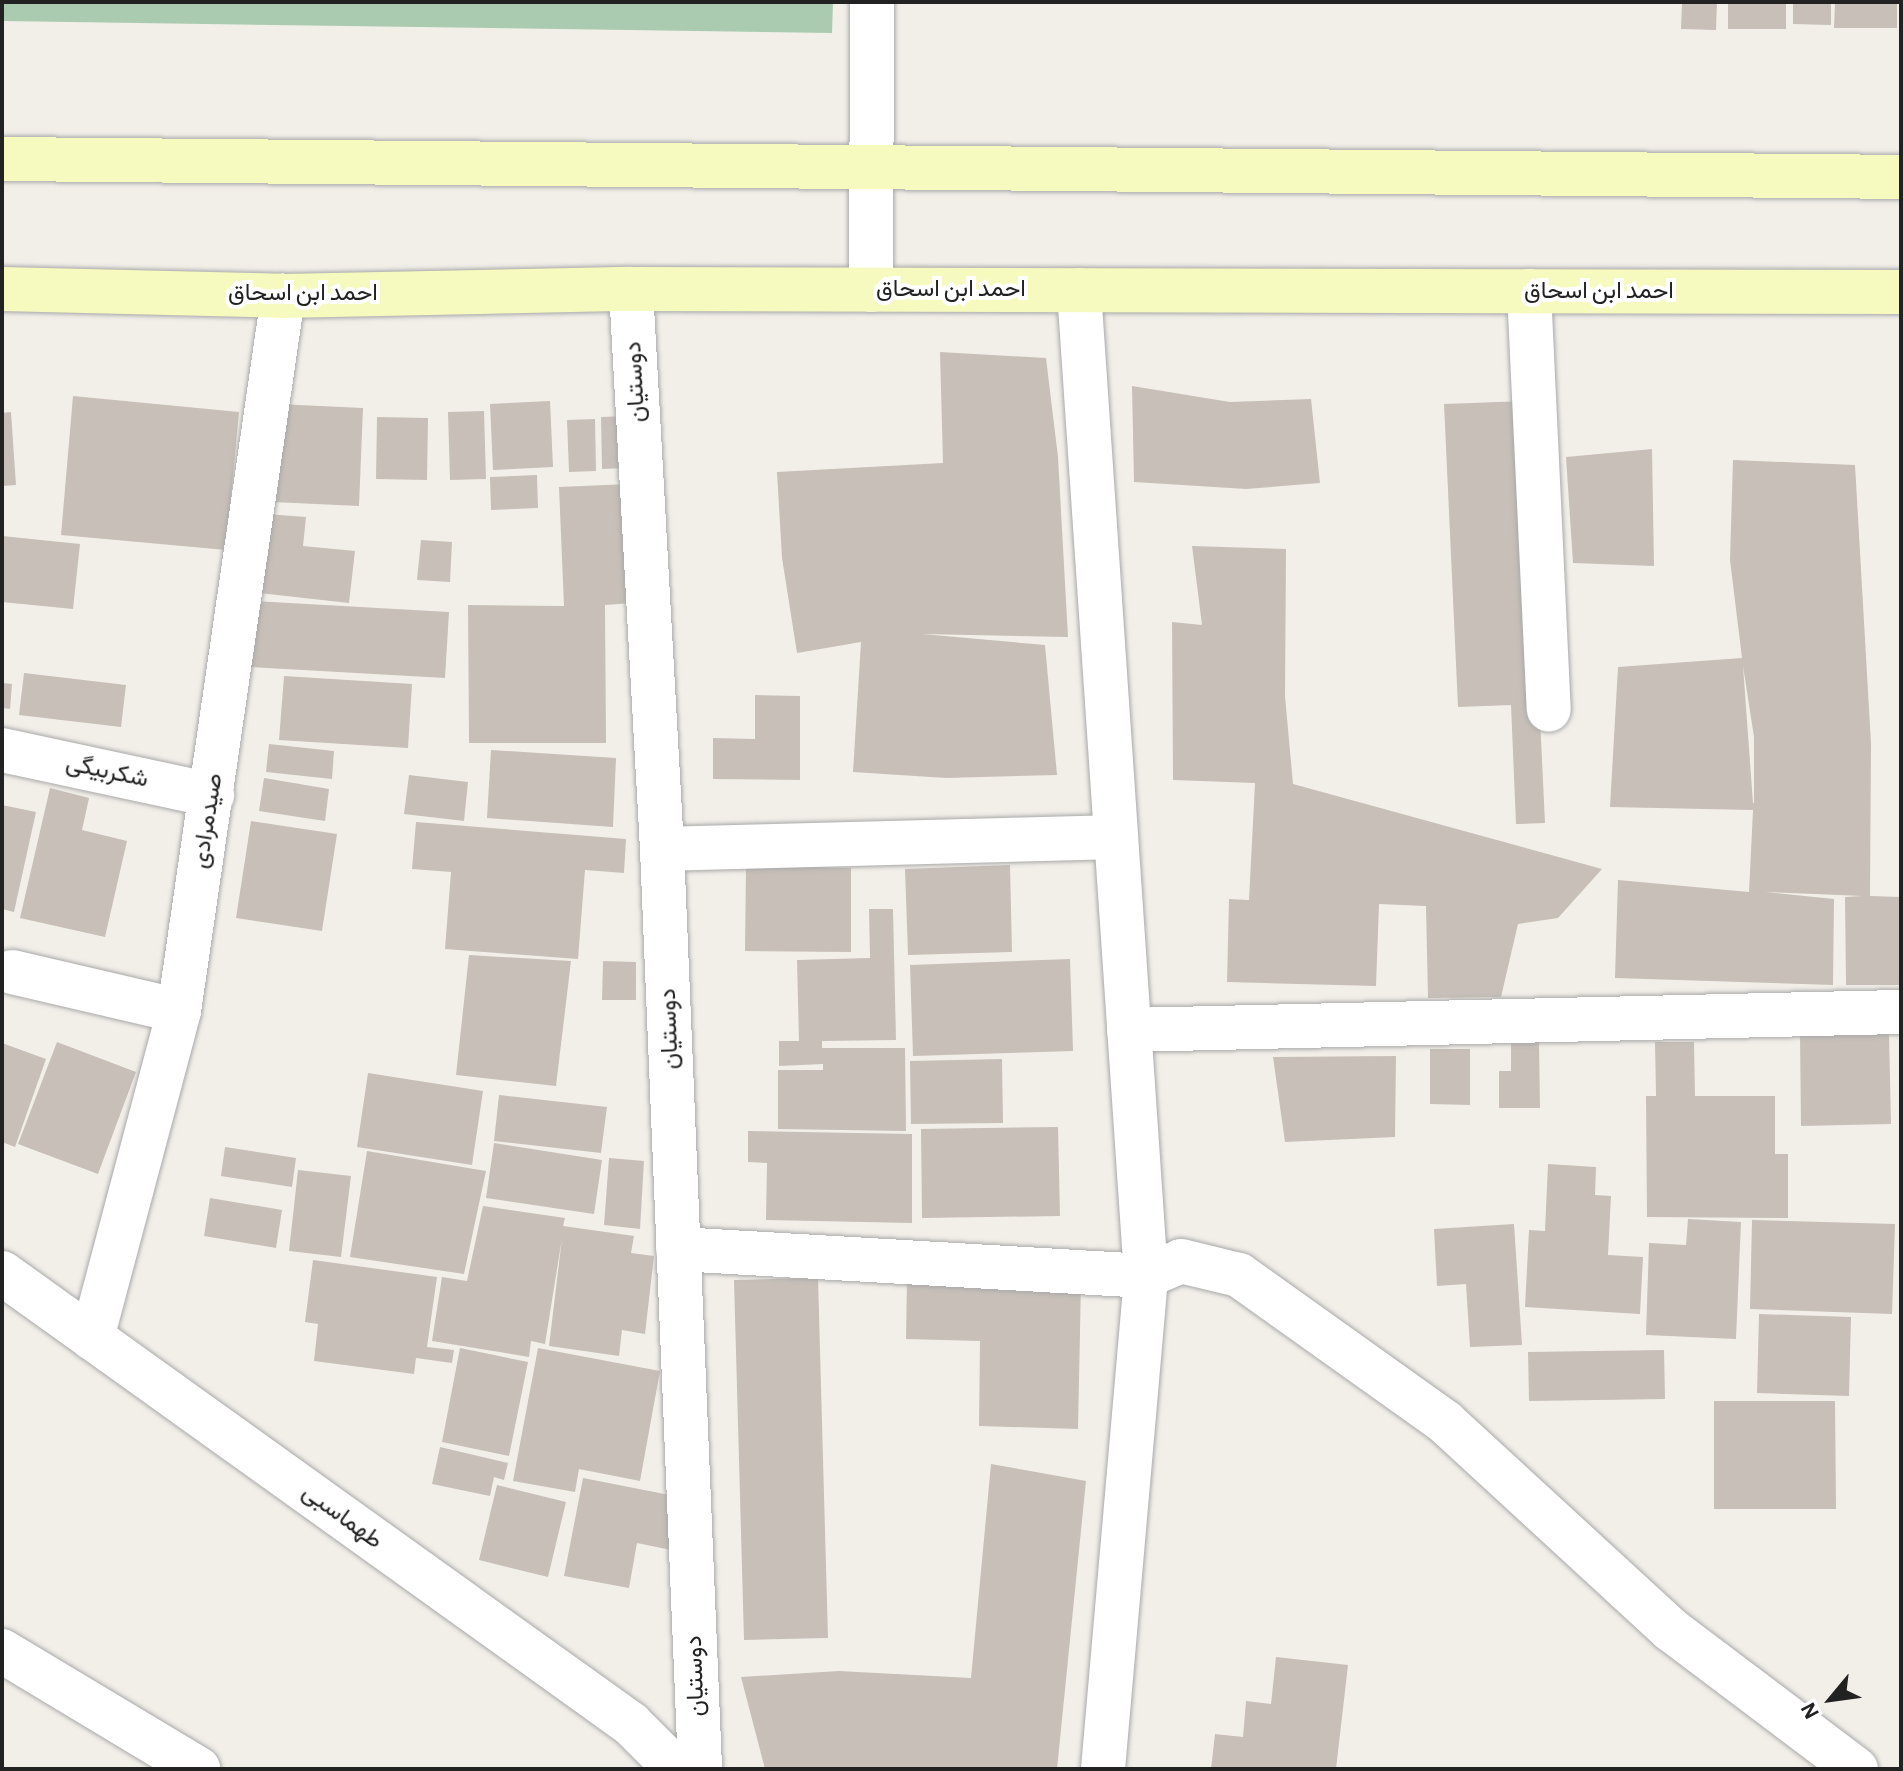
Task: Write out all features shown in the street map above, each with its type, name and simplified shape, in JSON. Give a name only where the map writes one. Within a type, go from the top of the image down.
[{"type":"main road","points":[[2,159],[1901,177]]},
{"type":"main road","name":"احمد ابن اسحاق","points":[[2,289],[283,296],[631,289],[1901,292]]},
{"type":"street","points":[[871,290],[869,167],[872,2]]},
{"type":"street","name":"دوستیان","points":[[631,289],[662,849],[700,1769]]},
{"type":"street","points":[[1079,290],[1146,1276],[1103,1769]]},
{"type":"street","points":[[1529,291],[1549,710]]},
{"type":"street","name":"صیدمرادی","points":[[92,1338],[179,1011],[283,296]]},
{"type":"street","name":"شکربیگی","points":[[2,750],[212,795]]},
{"type":"street","points":[[662,849],[1116,837]]},
{"type":"street","points":[[12,972],[179,1011]]},
{"type":"street","points":[[1129,1030],[1901,1012]]},
{"type":"street","points":[[678,1249],[1146,1276],[1181,1261],[1239,1275],[1445,1422],[1670,1629],[1856,1769]]},
{"type":"street","name":"طهماسبی","points":[[2,1273],[631,1724],[676,1769]]},
{"type":"street","points":[[2,1651],[198,1769]]},
{"type":"green space","points":[[2,2],[833,2],[832,33],[2,21]]},
{"type":"building","points":[[1682,2],[1717,2],[1716,30],[1681,29]]},
{"type":"building","points":[[1728,2],[1786,2],[1786,29],[1728,29]]},
{"type":"building","points":[[1793,2],[1831,2],[1831,25],[1793,24]]},
{"type":"building","points":[[1835,2],[1897,2],[1897,28],[1834,28]]},
{"type":"building","points":[[940,352],[1046,358],[1058,457],[1068,637],[922,634],[1045,645],[1057,775],[946,778],[853,772],[861,642],[797,653],[782,558],[777,472],[943,463]]},
{"type":"building","points":[[1132,386],[1230,402],[1311,399],[1320,483],[1246,489],[1134,482]]},
{"type":"building","points":[[73,396],[239,412],[226,550],[61,535]]},
{"type":"building","points":[[550,401],[553,467],[493,470],[490,404]]},
{"type":"building","points":[[1525,401],[1545,823],[1516,824],[1511,705],[1458,707],[1444,404]]},
{"type":"building","points":[[277,404],[363,408],[359,506],[273,502]]},
{"type":"building","points":[[484,411],[486,479],[450,480],[448,412]]},
{"type":"building","points":[[11,412],[16,485],[2,486],[2,413]]},
{"type":"building","points":[[625,416],[628,468],[602,469],[601,417]]},
{"type":"building","points":[[377,417],[428,418],[427,480],[376,479]]},
{"type":"building","points":[[595,419],[596,471],[569,472],[567,420]]},
{"type":"building","points":[[1652,449],[1654,566],[1573,563],[1566,457]]},
{"type":"building","points":[[1733,460],[1855,465],[1871,743],[1870,896],[1901,897],[1901,985],[1846,985],[1845,897],[1862,896],[1765,892],[1834,899],[1833,985],[1615,978],[1618,880],[1749,892],[1753,810],[1610,807],[1618,667],[1742,658],[1730,560]],"holes":[[[1743,666],[1754,737],[1753,803]]]},
{"type":"building","points":[[537,475],[538,508],[491,510],[490,477]]},
{"type":"building","points":[[628,484],[633,603],[605,605],[606,743],[469,743],[468,605],[564,606],[559,487]]},
{"type":"building","points":[[266,514],[306,517],[303,546],[355,551],[349,603],[259,593]]},
{"type":"building","points":[[2,536],[80,544],[73,609],[2,602]]},
{"type":"building","points":[[421,540],[452,542],[450,582],[417,580]]},
{"type":"building","points":[[1192,546],[1286,549],[1285,696],[1293,784],[1602,869],[1558,918],[1518,924],[1501,997],[1428,998],[1426,906],[1379,904],[1376,986],[1227,982],[1229,899],[1249,900],[1255,783],[1173,780],[1172,622],[1202,625]]},
{"type":"building","points":[[253,601],[449,612],[445,678],[250,667]]},
{"type":"building","points":[[24,673],[126,685],[121,727],[19,715]]},
{"type":"building","points":[[284,676],[412,684],[408,748],[279,740]]},
{"type":"building","points":[[2,683],[12,684],[10,709],[2,708]]},
{"type":"building","points":[[755,695],[800,696],[800,780],[713,779],[713,738],[755,739]]},
{"type":"building","points":[[269,744],[334,751],[332,779],[266,772]]},
{"type":"building","points":[[491,750],[616,758],[613,827],[487,818]]},
{"type":"building","points":[[409,775],[468,782],[464,821],[404,814]]},
{"type":"building","points":[[264,778],[329,789],[325,821],[259,811]]},
{"type":"building","points":[[50,788],[89,798],[82,830],[127,841],[105,937],[20,918]]},
{"type":"building","points":[[2,805],[36,812],[14,912],[2,909]]},
{"type":"building","points":[[251,821],[337,834],[322,931],[236,918]]},
{"type":"building","points":[[416,822],[626,839],[624,873],[585,870],[578,959],[445,949],[451,872],[412,869]]},
{"type":"building","points":[[1010,865],[1012,952],[908,955],[905,869]]},
{"type":"building","points":[[746,866],[851,868],[851,952],[745,951]]},
{"type":"building","points":[[869,909],[893,909],[896,1040],[822,1041],[822,1048],[905,1048],[906,1131],[778,1129],[778,1070],[823,1070],[823,1064],[779,1066],[779,1041],[799,1041],[797,960],[870,958]]},
{"type":"building","points":[[469,955],[571,961],[556,1086],[456,1075]]},
{"type":"building","points":[[1070,959],[1073,1051],[913,1056],[910,965]]},
{"type":"building","points":[[603,961],[636,962],[636,1000],[602,1000]]},
{"type":"building","points":[[1800,1034],[1889,1034],[1891,1124],[1801,1126]]},
{"type":"building","points":[[57,1042],[136,1072],[98,1174],[18,1144]]},
{"type":"building","points":[[1511,1042],[1539,1042],[1540,1108],[1499,1108],[1499,1071],[1511,1071]]},
{"type":"building","points":[[1655,1042],[1694,1042],[1695,1096],[1775,1096],[1775,1154],[1788,1154],[1788,1218],[1647,1217],[1646,1096],[1656,1096]]},
{"type":"building","points":[[2,1043],[46,1059],[15,1147],[2,1142]]},
{"type":"building","points":[[1430,1049],[1470,1049],[1470,1105],[1430,1104]]},
{"type":"building","points":[[1396,1056],[1395,1137],[1285,1142],[1273,1057]]},
{"type":"building","points":[[1002,1059],[1003,1123],[911,1124],[910,1061]]},
{"type":"building","points":[[368,1073],[483,1091],[472,1165],[357,1147]]},
{"type":"building","points":[[499,1095],[607,1107],[601,1153],[494,1141]]},
{"type":"building","points":[[1058,1127],[1060,1216],[922,1218],[921,1129]]},
{"type":"building","points":[[748,1131],[912,1134],[912,1223],[766,1220],[767,1163],[748,1162]]},
{"type":"building","points":[[494,1143],[602,1160],[594,1214],[486,1198]]},
{"type":"building","points":[[225,1147],[296,1158],[292,1187],[221,1176]]},
{"type":"building","points":[[367,1151],[486,1171],[464,1274],[350,1257]]},
{"type":"building","points":[[609,1158],[644,1161],[640,1229],[604,1225]]},
{"type":"building","points":[[1548,1164],[1596,1167],[1595,1195],[1611,1196],[1608,1255],[1643,1257],[1640,1314],[1525,1307],[1529,1230],[1545,1231]]},
{"type":"building","points":[[298,1170],[351,1176],[341,1257],[289,1251]]},
{"type":"building","points":[[210,1198],[282,1210],[276,1248],[204,1236]]},
{"type":"building","points":[[483,1206],[565,1218],[563,1226],[634,1236],[631,1253],[654,1256],[645,1334],[622,1330],[619,1356],[549,1346],[562,1238],[545,1344],[531,1341],[529,1357],[432,1341],[442,1277],[467,1281]]},
{"type":"building","points":[[1688,1219],[1741,1222],[1736,1339],[1646,1335],[1649,1243],[1686,1245]]},
{"type":"building","points":[[1752,1220],[1895,1224],[1892,1314],[1750,1309]]},
{"type":"building","points":[[1514,1224],[1522,1345],[1470,1347],[1466,1284],[1437,1286],[1434,1229]]},
{"type":"building","points":[[313,1260],[437,1277],[427,1347],[454,1350],[452,1363],[416,1358],[414,1374],[314,1361],[318,1324],[305,1322]]},
{"type":"building","points":[[818,1278],[828,1638],[744,1640],[734,1280]]},
{"type":"building","points":[[907,1278],[1081,1283],[1078,1429],[979,1426],[980,1341],[906,1339]]},
{"type":"building","points":[[1759,1314],[1851,1317],[1849,1396],[1757,1393]]},
{"type":"building","points":[[460,1348],[528,1362],[509,1456],[442,1442]]},
{"type":"building","points":[[538,1348],[660,1371],[640,1481],[579,1469],[575,1492],[513,1481]]},
{"type":"building","points":[[1664,1350],[1665,1399],[1529,1401],[1528,1352]]},
{"type":"building","points":[[1714,1401],[1835,1401],[1836,1509],[1714,1509]]},
{"type":"building","points":[[440,1447],[508,1463],[504,1480],[494,1477],[490,1496],[432,1484]]},
{"type":"building","points":[[991,1464],[1086,1481],[1057,1769],[765,1769],[741,1677],[839,1671],[971,1678]]},
{"type":"building","points":[[583,1478],[680,1497],[671,1550],[637,1543],[629,1588],[564,1576]]},
{"type":"building","points":[[497,1485],[566,1502],[548,1577],[479,1560]]},
{"type":"building","points":[[1276,1657],[1348,1665],[1336,1769],[1211,1769],[1215,1734],[1243,1737],[1246,1701],[1271,1704]]}]
